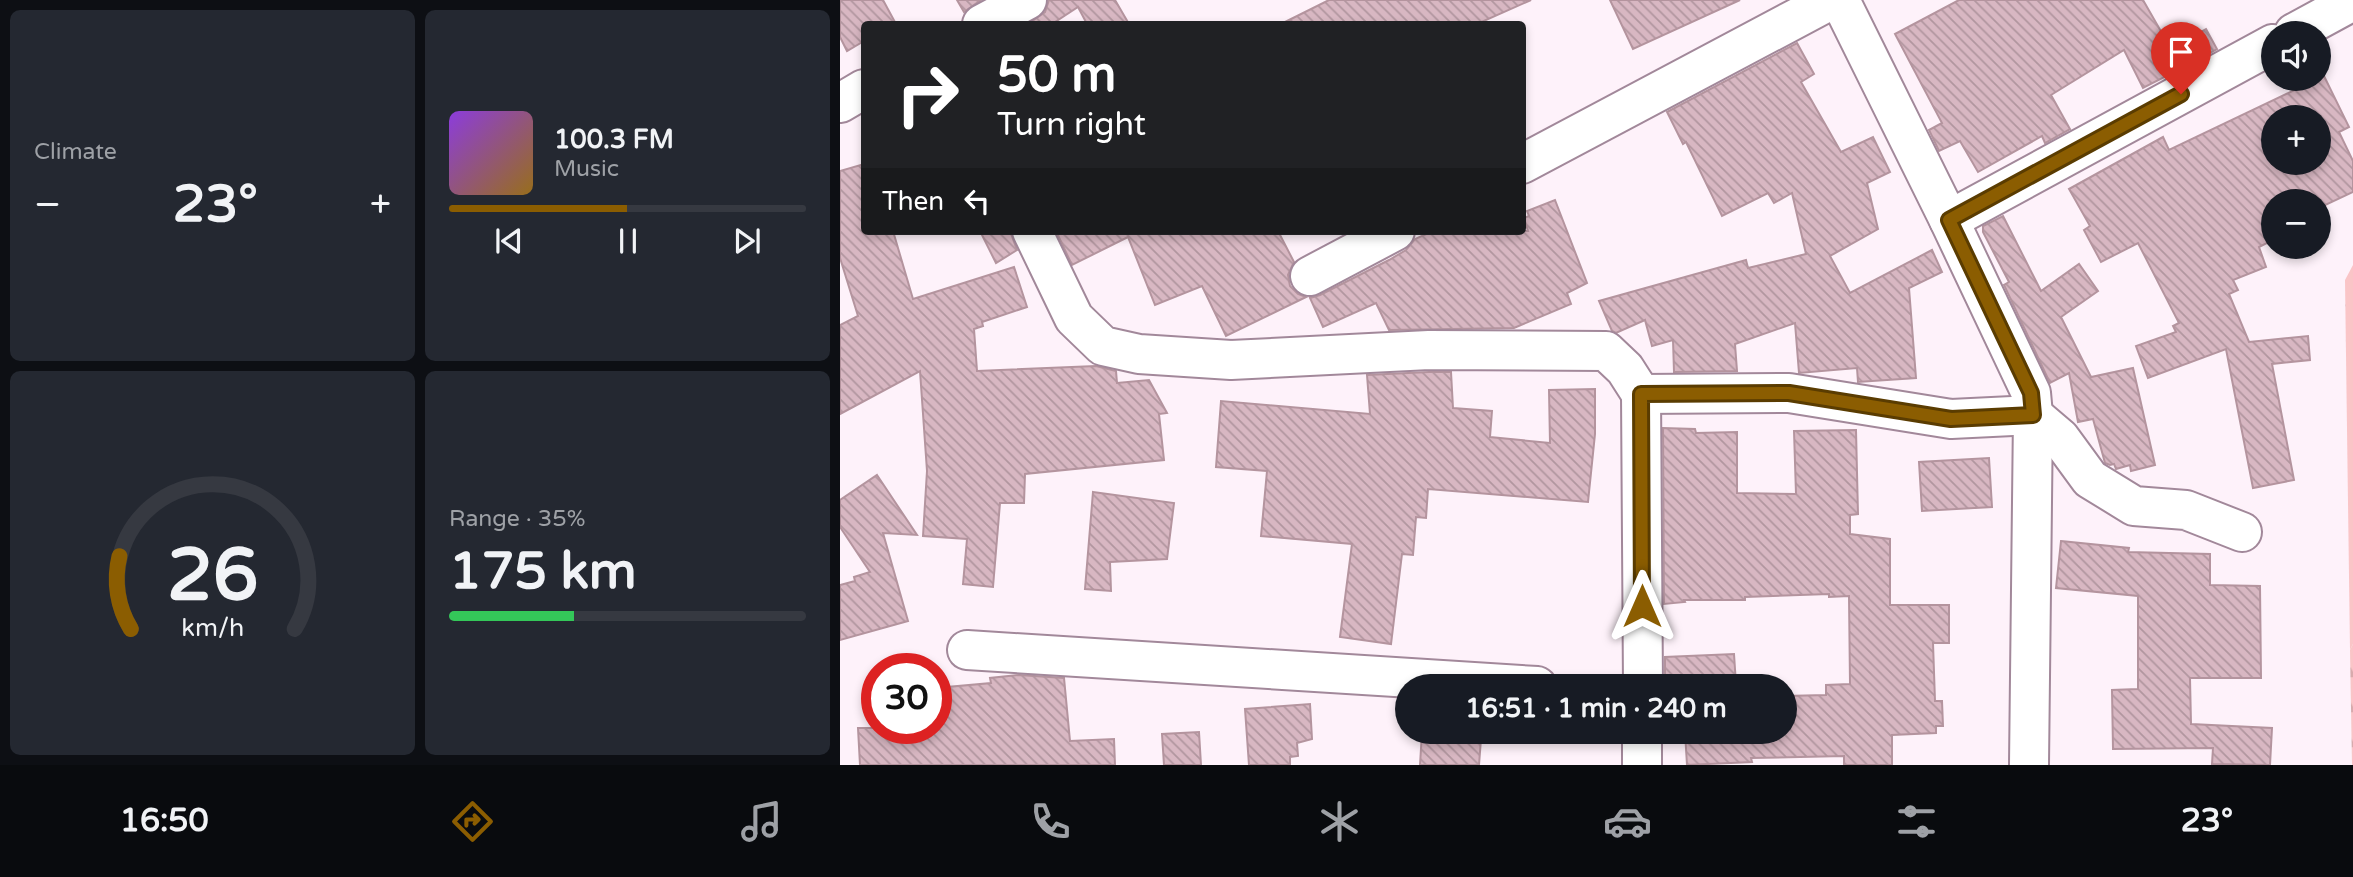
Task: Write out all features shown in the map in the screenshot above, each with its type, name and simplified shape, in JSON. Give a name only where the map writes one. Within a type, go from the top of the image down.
[{"type":"street","points":[[988,21],[1027,0]]},
{"type":"street","points":[[1526,161],[1831,0]]},
{"type":"street","points":[[1840,0],[2031,393],[2033,415],[2029,765]]},
{"type":"street","points":[[2316,21],[2353,1]]},
{"type":"street","points":[[1949,220],[2261,51]]},
{"type":"street","points":[[840,103],[861,91]]},
{"type":"street","points":[[1034,235],[1074,318],[1102,346],[1139,354],[1231,360],[1429,349],[1606,351],[1625,369],[1641,394],[1643,674]]},
{"type":"street","points":[[1311,276],[1388,235]]},
{"type":"street","points":[[1641,394],[1789,393],[1951,419],[2033,415],[2060,439],[2090,479],[2134,506],[2186,510],[2242,532]]},
{"type":"street","points":[[968,650],[1395,677]]},
{"type":"street","points":[[1642,744],[1642,765]]},
{"type":"green space","points":[[2353,265],[2353,644],[2350,650],[2345,280]]},
{"type":"green space","points":[[2353,644],[2353,765],[2352,765],[2350,650]]},
{"type":"building","points":[[840,0],[883,0],[894,21],[861,21],[861,43],[847,51],[840,37]]},
{"type":"building","points":[[957,0],[981,0],[964,12]]},
{"type":"building","points":[[1049,0],[1115,0],[1127,21],[1085,21],[1078,7],[1057,21],[1032,21],[1045,12]]},
{"type":"building","points":[[1329,0],[1531,0],[1484,21],[1287,21]]},
{"type":"building","points":[[1610,0],[1740,0],[1633,49]]},
{"type":"building","points":[[1959,0],[2143,0],[2182,68],[2143,88],[2124,50],[2051,95],[2070,129],[2045,143],[2042,136],[1978,172],[1960,141],[1939,151],[1929,130],[1942,123],[1895,34]]},
{"type":"building","points":[[2206,29],[2217,49],[2183,68],[2173,47]]},
{"type":"building","points":[[1797,43],[1814,74],[1801,82],[1841,152],[1873,137],[1890,172],[1867,183],[1878,229],[1830,256],[1850,293],[1932,250],[1942,272],[1909,288],[1916,378],[1858,382],[1857,368],[1799,373],[1795,323],[1735,344],[1737,371],[1674,372],[1673,340],[1652,346],[1645,320],[1616,333],[1612,331],[1599,301],[1746,260],[1748,268],[1806,254],[1792,193],[1774,203],[1768,193],[1722,216],[1686,142],[1683,144],[1667,112]]},
{"type":"building","points":[[2331,90],[2349,127],[2339,132],[2353,161],[2353,192],[2331,202],[2331,189],[2261,189],[2259,247],[2266,267],[2233,280],[2238,290],[2229,294],[2249,342],[2308,336],[2310,360],[2272,364],[2294,480],[2253,488],[2226,349],[2148,378],[2136,346],[2176,332],[2173,326],[2179,323],[2138,243],[2101,262],[2084,230],[2090,226],[2069,189],[2163,137],[2169,150],[2261,106],[2261,175],[2331,175],[2331,105],[2263,105],[2293,91]]},
{"type":"building","points":[[861,165],[861,235],[894,235],[913,299],[1014,267],[1027,307],[982,322],[983,326],[974,329],[977,371],[1096,366],[1116,371],[1117,383],[1149,380],[1167,413],[1159,414],[1164,460],[1025,474],[1024,503],[1000,503],[993,587],[963,584],[967,539],[923,536],[927,471],[920,371],[840,414],[840,325],[858,316],[840,258],[840,171]]},
{"type":"building","points":[[1555,200],[1587,283],[1567,293],[1571,304],[1514,328],[1389,330],[1376,303],[1323,327],[1310,298],[1389,260],[1424,235],[1526,235],[1526,217],[1529,216],[1527,211]]},
{"type":"building","points":[[2003,216],[2041,291],[2079,264],[2098,291],[2061,317],[2091,377],[2133,368],[2155,465],[2131,471],[2130,465],[2116,469],[2114,464],[2105,463],[2093,419],[2078,422],[2069,373],[2050,383],[2004,285],[2009,282],[1983,232],[1983,226]]},
{"type":"building","points":[[982,235],[1011,235],[1017,250],[996,263]]},
{"type":"building","points":[[1058,235],[1280,235],[1294,262],[1288,275],[1290,286],[1306,297],[1226,336],[1202,286],[1155,305],[1128,237],[1072,265]]},
{"type":"building","points":[[1451,372],[1453,408],[1492,411],[1490,437],[1550,443],[1549,390],[1595,389],[1595,434],[1588,502],[1428,489],[1426,518],[1416,517],[1413,555],[1402,554],[1391,644],[1340,637],[1352,544],[1261,536],[1267,471],[1216,467],[1221,401],[1370,414],[1367,375]]},
{"type":"building","points":[[1663,428],[1695,429],[1696,433],[1737,432],[1737,493],[1796,494],[1794,431],[1856,430],[1858,514],[1850,515],[1850,534],[1890,539],[1890,605],[1949,605],[1949,643],[1933,643],[1935,701],[1942,701],[1943,726],[1936,726],[1936,733],[1892,735],[1892,765],[1844,765],[1844,756],[1751,758],[1752,762],[1687,765],[1686,744],[1797,744],[1797,696],[1826,695],[1826,685],[1850,684],[1849,596],[1829,597],[1829,594],[1745,597],[1745,600],[1684,600],[1685,602],[1664,604]]},
{"type":"building","points":[[1989,458],[1992,507],[1922,511],[1919,462]]},
{"type":"building","points":[[877,475],[917,535],[883,533],[908,621],[840,640],[840,585],[855,581],[854,577],[870,572],[840,527],[840,500]]},
{"type":"building","points":[[1093,492],[1174,503],[1167,559],[1110,562],[1111,591],[1085,589]]},
{"type":"building","points":[[2061,541],[2129,548],[2128,552],[2210,554],[2210,585],[2260,586],[2261,678],[2190,678],[2191,724],[2272,728],[2270,765],[2212,764],[2213,748],[2113,749],[2112,690],[2138,689],[2138,596],[2056,588]]},
{"type":"building","points":[[1734,654],[1735,674],[1665,674],[1665,657]]},
{"type":"building","points":[[1019,675],[1064,678],[1070,741],[1114,739],[1115,765],[860,765],[858,728],[861,728],[861,744],[952,744],[952,687],[991,683],[990,678]]},
{"type":"building","points":[[1310,704],[1312,739],[1297,743],[1298,756],[1290,757],[1290,765],[1249,765],[1245,709]]},
{"type":"building","points":[[1199,732],[1201,765],[1164,765],[1162,734]]},
{"type":"building","points":[[1421,744],[1481,744],[1479,765],[1420,765]]},
{"type":"route","points":[[1642,606],[1641,394],[1789,393],[1951,419],[2033,415],[2031,393],[1949,220],[2181,94]]}]
